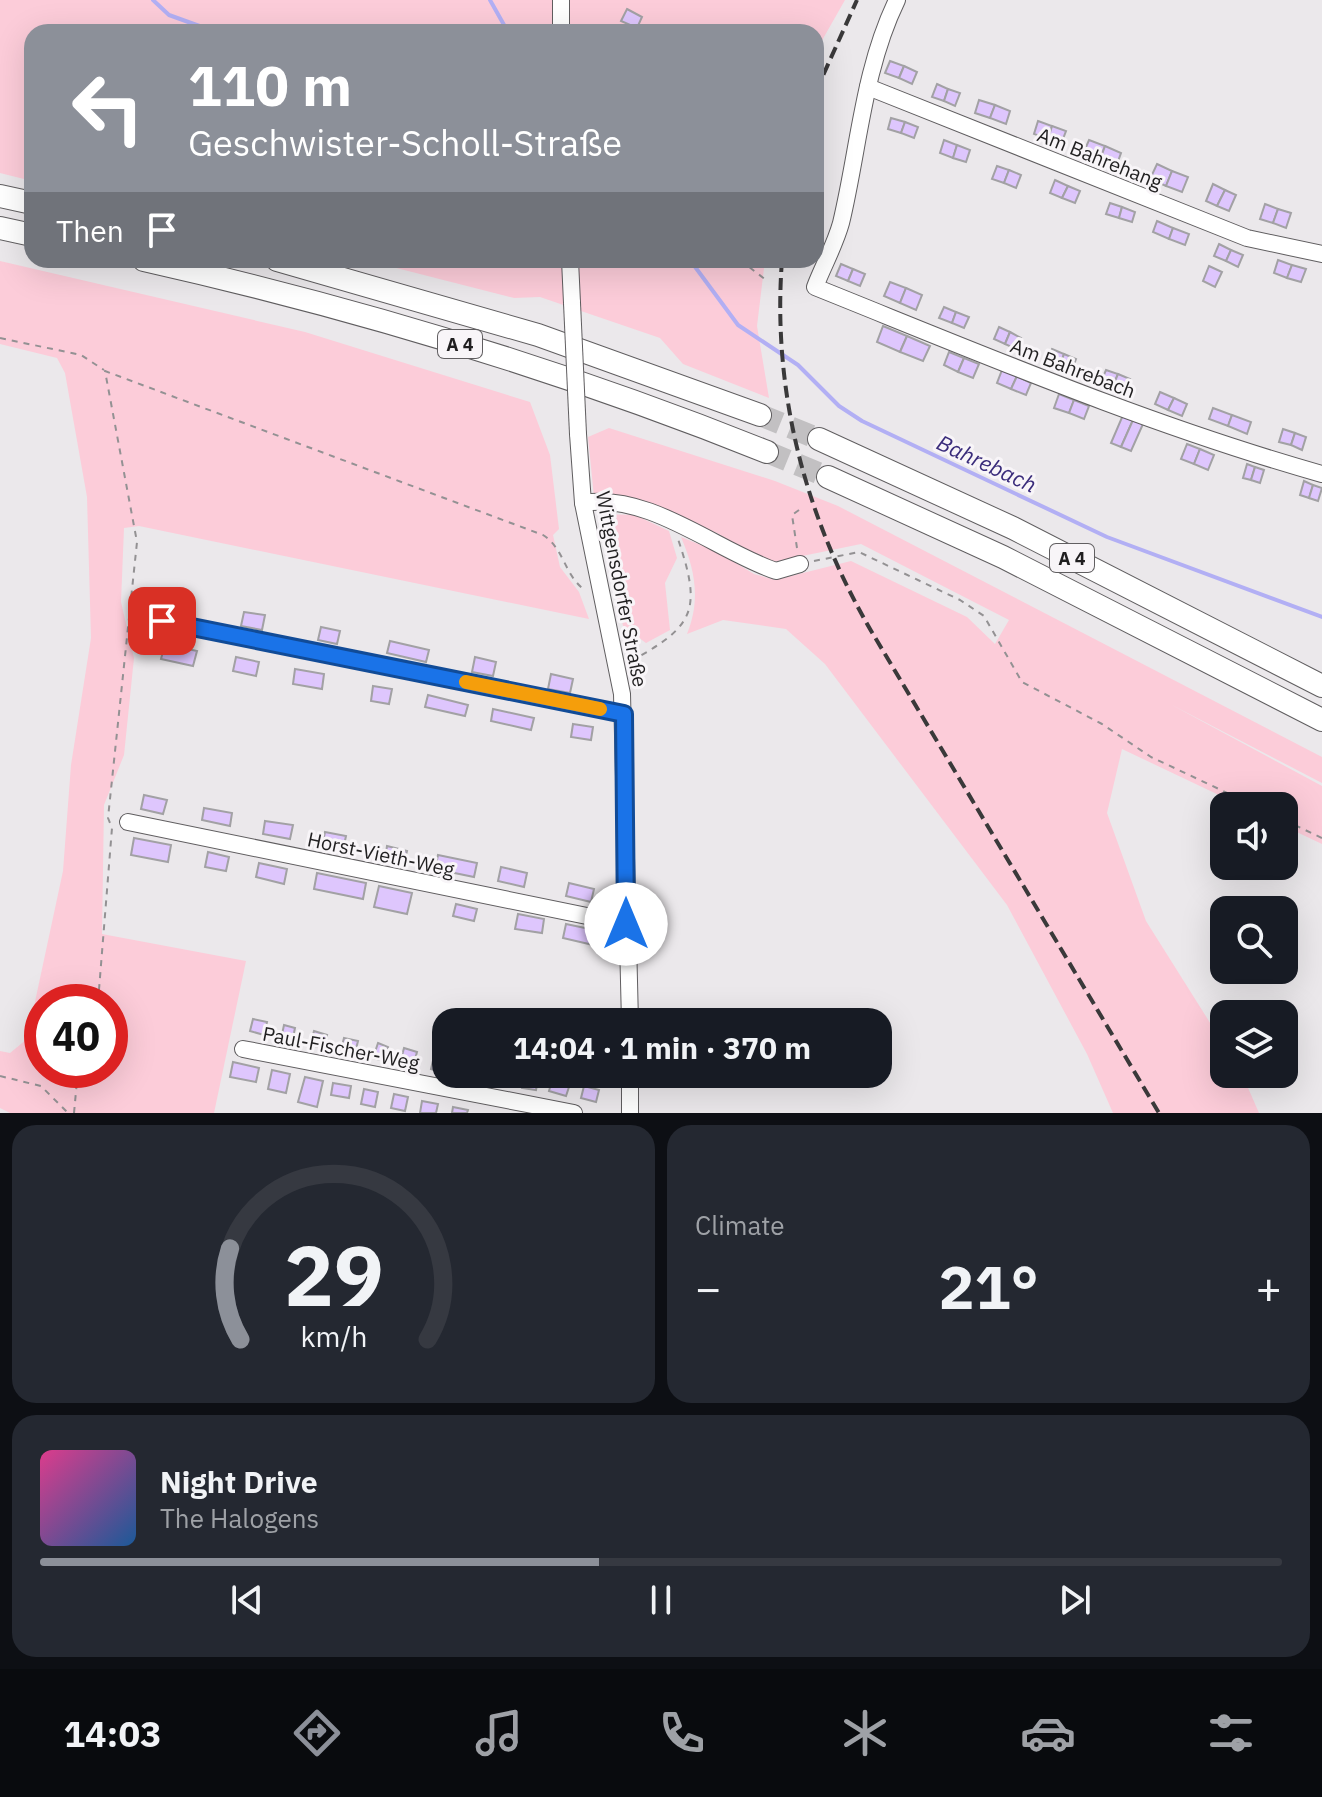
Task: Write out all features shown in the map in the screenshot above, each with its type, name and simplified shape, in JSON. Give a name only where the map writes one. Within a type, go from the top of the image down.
[{"type":"highway","points":[[0,196],[24,201]]},
{"type":"highway","points":[[0,228],[24,233]]},
{"type":"highway","name":"A 4","points":[[176,268],[365,315],[546,370],[767,452]]},
{"type":"highway","name":"A 4","points":[[305,268],[538,335],[760,415]]},
{"type":"highway","name":"A 4","points":[[819,439],[1013,528],[1322,686]]},
{"type":"highway","name":"A 4","points":[[828,477],[1003,557],[1322,720]]},
{"type":"street","points":[[561,0],[561,24]]},
{"type":"street","points":[[868,87],[880,33],[897,0]]},
{"type":"street","name":"Am Bahrehang","points":[[868,87],[1247,238],[1322,254]]},
{"type":"street","name":"Am Bahrebach","points":[[824,265],[840,226],[868,87]]},
{"type":"street","name":"Wittgensdorfer Straße","points":[[570,268],[583,503],[618,666],[624,714],[629,1008]]},
{"type":"street","name":"Am Bahrebach","points":[[823,268],[815,287],[1020,370],[1217,443],[1322,474]]},
{"type":"street","points":[[583,503],[602,501],[631,506],[717,541],[776,571],[800,564]]},
{"type":"street","points":[[162,621],[624,714]]},
{"type":"street","name":"Horst-Vieth-Weg","points":[[128,822],[626,924]]},
{"type":"street","name":"Paul-Fischer-Weg","points":[[243,1049],[574,1113]]},
{"type":"street","points":[[630,1088],[630,1113]]},
{"type":"path","points":[[750,268],[766,280]]},
{"type":"path","points":[[0,338],[81,355],[105,371],[543,535],[558,544],[567,572],[583,591],[603,596]]},
{"type":"path","points":[[99,984],[112,828],[108,818],[137,542],[105,371]]},
{"type":"path","points":[[799,510],[792,515],[800,564],[859,552],[960,600],[984,616],[1022,682],[1102,724],[1151,757],[1225,792]]},
{"type":"path","points":[[618,666],[678,633],[688,619],[691,592],[687,565],[673,523]]},
{"type":"path","points":[[130,605],[154,610],[162,621]]},
{"type":"path","points":[[1298,827],[1322,838]]},
{"type":"path","points":[[0,1076],[41,1086],[68,1113]]},
{"type":"path","points":[[74,1113],[76,1088]]},
{"type":"shaded area","points":[[0,0],[845,0],[824,37],[824,24],[24,24],[24,179],[0,173]]},
{"type":"shaded area","points":[[0,261],[305,332],[530,402],[550,455],[559,529],[553,535],[560,567],[579,592],[589,619],[139,526],[124,528],[121,602],[134,658],[124,755],[104,805],[102,934],[246,961],[214,1113],[10,1113],[0,1108],[0,1051],[10,1053],[24,1041],[24,1088],[128,1088],[128,984],[39,984],[63,871],[71,765],[91,638],[87,497],[65,373],[57,358],[0,344]]},
{"type":"shaded area","points":[[396,268],[764,268],[757,326],[769,398],[683,364],[660,338],[540,297],[514,298]]},
{"type":"shaded area","points":[[609,428],[775,481],[838,506],[1322,757],[1322,783],[1170,704],[1322,786],[1322,844],[1298,833],[1298,792],[1213,792],[1122,749],[1107,813],[1146,921],[1210,1023],[1210,1088],[1248,1088],[1259,1113],[1113,1113],[1087,1054],[1007,905],[825,664],[786,629],[723,620],[687,634],[695,597],[690,561],[681,537],[716,551],[754,574],[775,580],[851,561],[967,617],[995,644],[1009,620],[861,544],[773,562],[755,556],[717,533],[635,500],[594,497],[588,437]]},
{"type":"shaded area","points":[[600,514],[635,515],[669,531],[677,558],[665,583],[670,630],[646,643],[623,626]]},
{"type":"building","points":[[627,9],[642,17],[639,24],[621,21]]},
{"type":"building","points":[[890,61],[904,66],[899,78],[885,73]]},
{"type":"building","points":[[904,66],[917,72],[912,84],[899,78]]},
{"type":"building","points":[[937,84],[948,89],[944,101],[932,97]]},
{"type":"building","points":[[948,89],[960,93],[955,106],[944,101]]},
{"type":"building","points":[[979,100],[995,105],[990,118],[975,113]]},
{"type":"building","points":[[995,105],[1010,111],[1006,124],[990,118]]},
{"type":"building","points":[[891,118],[905,122],[901,133],[888,129]]},
{"type":"building","points":[[1038,121],[1052,126],[1048,139],[1034,134]]},
{"type":"building","points":[[905,122],[918,127],[914,138],[901,133]]},
{"type":"building","points":[[1052,126],[1066,131],[1061,144],[1048,139]]},
{"type":"building","points":[[944,140],[957,145],[953,158],[940,153]]},
{"type":"building","points":[[1089,140],[1105,146],[1100,160],[1083,154]]},
{"type":"building","points":[[957,145],[970,150],[966,162],[953,158]]},
{"type":"building","points":[[1105,146],[1121,153],[1116,167],[1100,160]]},
{"type":"building","points":[[1157,164],[1172,171],[1166,186],[1150,179]]},
{"type":"building","points":[[997,166],[1009,170],[1004,183],[992,179]]},
{"type":"building","points":[[1009,170],[1021,175],[1016,188],[1004,183]]},
{"type":"building","points":[[1172,171],[1188,177],[1182,192],[1166,186]]},
{"type":"building","points":[[1055,180],[1068,186],[1062,198],[1050,193]]},
{"type":"building","points":[[1213,184],[1225,190],[1217,206],[1206,201]]},
{"type":"building","points":[[1068,186],[1080,191],[1075,203],[1062,198]]},
{"type":"building","points":[[1225,190],[1236,195],[1229,211],[1217,206]]},
{"type":"building","points":[[1110,203],[1122,207],[1119,218],[1106,214]]},
{"type":"building","points":[[1265,204],[1278,209],[1273,223],[1260,219]]},
{"type":"building","points":[[1122,207],[1135,212],[1132,222],[1119,218]]},
{"type":"building","points":[[1278,209],[1291,213],[1286,228],[1273,223]]},
{"type":"building","points":[[1157,221],[1173,228],[1169,239],[1153,232]]},
{"type":"building","points":[[1173,228],[1189,234],[1185,245],[1169,239]]},
{"type":"building","points":[[1219,244],[1231,250],[1226,261],[1214,256]]},
{"type":"building","points":[[1231,250],[1243,255],[1238,267],[1226,261]]},
{"type":"building","points":[[1278,260],[1292,265],[1287,278],[1274,273]]},
{"type":"building","points":[[841,264],[853,269],[848,281],[836,276]]},
{"type":"building","points":[[1292,265],[1306,269],[1301,282],[1287,278]]},
{"type":"building","points":[[1209,266],[1222,272],[1215,287],[1203,281]]},
{"type":"building","points":[[853,269],[865,274],[860,286],[848,281]]},
{"type":"building","points":[[890,282],[906,288],[900,303],[884,296]]},
{"type":"building","points":[[906,288],[922,295],[916,310],[900,303]]},
{"type":"building","points":[[944,307],[956,312],[952,323],[939,318]]},
{"type":"building","points":[[956,312],[969,317],[964,328],[952,323]]},
{"type":"building","points":[[883,326],[907,336],[900,352],[877,342]]},
{"type":"building","points":[[999,327],[1010,332],[1005,344],[994,339]]},
{"type":"building","points":[[1010,332],[1021,338],[1016,349],[1005,344]]},
{"type":"building","points":[[907,336],[930,346],[923,361],[900,352]]},
{"type":"building","points":[[1052,349],[1064,354],[1060,365],[1048,360]]},
{"type":"building","points":[[949,352],[964,358],[958,372],[944,365]]},
{"type":"building","points":[[1064,354],[1076,359],[1072,370],[1060,365]]},
{"type":"building","points":[[964,358],[979,364],[973,378],[958,372]]},
{"type":"building","points":[[1002,370],[1017,376],[1011,389],[997,383]]},
{"type":"building","points":[[1106,370],[1118,374],[1112,388],[1100,384]]},
{"type":"building","points":[[1118,374],[1130,379],[1124,393],[1112,388]]},
{"type":"building","points":[[1017,376],[1031,383],[1026,395],[1011,389]]},
{"type":"building","points":[[1160,392],[1174,398],[1168,410],[1155,404]]},
{"type":"building","points":[[1059,394],[1074,400],[1069,413],[1054,408]]},
{"type":"building","points":[[1174,398],[1187,404],[1182,416],[1168,410]]},
{"type":"building","points":[[1074,400],[1089,406],[1084,419],[1069,413]]},
{"type":"building","points":[[1213,408],[1232,415],[1228,426],[1209,419]]},
{"type":"building","points":[[1123,415],[1133,420],[1121,447],[1111,443]]},
{"type":"building","points":[[1232,415],[1251,422],[1247,434],[1228,426]]},
{"type":"building","points":[[1133,420],[1143,424],[1131,451],[1121,447]]},
{"type":"building","points":[[1283,429],[1295,433],[1291,445],[1279,442]]},
{"type":"building","points":[[1295,433],[1306,437],[1302,450],[1291,445]]},
{"type":"building","points":[[1187,444],[1200,449],[1194,464],[1181,459]]},
{"type":"building","points":[[1200,449],[1214,455],[1208,470],[1194,464]]},
{"type":"building","points":[[1247,464],[1255,467],[1251,480],[1243,478]]},
{"type":"building","points":[[1255,467],[1264,470],[1260,483],[1251,480]]},
{"type":"building","points":[[1304,481],[1313,485],[1309,498],[1300,495]]},
{"type":"building","points":[[1313,485],[1322,488],[1318,501],[1309,498]]},
{"type":"building","points":[[169,598],[189,602],[187,615],[166,610]]},
{"type":"building","points":[[244,612],[265,615],[262,630],[241,626]]},
{"type":"building","points":[[321,627],[340,631],[337,644],[318,640]]},
{"type":"building","points":[[390,641],[429,650],[426,662],[387,653]]},
{"type":"building","points":[[165,644],[197,651],[193,666],[161,659]]},
{"type":"building","points":[[236,657],[259,662],[256,676],[233,671]]},
{"type":"building","points":[[475,657],[496,662],[493,676],[472,672]]},
{"type":"building","points":[[295,669],[324,674],[322,689],[293,684]]},
{"type":"building","points":[[551,674],[573,679],[570,693],[548,689]]},
{"type":"building","points":[[373,686],[392,689],[389,704],[371,701]]},
{"type":"building","points":[[428,695],[468,705],[465,716],[425,707]]},
{"type":"building","points":[[493,709],[534,718],[531,730],[491,721]]},
{"type":"building","points":[[573,724],[593,727],[591,740],[571,737]]},
{"type":"building","points":[[144,795],[167,800],[163,814],[141,809]]},
{"type":"building","points":[[204,808],[232,813],[230,826],[202,820]]},
{"type":"building","points":[[265,821],[293,825],[290,839],[263,834]]},
{"type":"building","points":[[325,832],[346,836],[343,850],[322,846]]},
{"type":"building","points":[[134,838],[171,845],[168,862],[131,855]]},
{"type":"building","points":[[387,846],[407,851],[404,863],[385,859]]},
{"type":"building","points":[[208,852],[229,857],[226,871],[205,867]]},
{"type":"building","points":[[438,855],[477,863],[474,877],[435,869]]},
{"type":"building","points":[[259,863],[287,869],[284,884],[256,877]]},
{"type":"building","points":[[501,867],[527,873],[524,887],[498,881]]},
{"type":"building","points":[[317,873],[366,883],[363,899],[314,889]]},
{"type":"building","points":[[569,883],[594,889],[591,902],[566,896]]},
{"type":"building","points":[[379,886],[412,893],[407,914],[374,907]]},
{"type":"building","points":[[456,904],[477,909],[474,921],[453,916]]},
{"type":"building","points":[[518,914],[544,919],[542,933],[515,929]]},
{"type":"building","points":[[566,924],[609,933],[606,948],[563,938]]},
{"type":"building","points":[[253,1019],[267,1022],[264,1035],[250,1031]]},
{"type":"building","points":[[284,1025],[295,1028],[292,1042],[281,1039]]},
{"type":"building","points":[[314,1031],[327,1035],[323,1048],[310,1045]]},
{"type":"building","points":[[344,1038],[358,1041],[355,1053],[341,1050]]},
{"type":"building","points":[[378,1043],[388,1047],[384,1061],[373,1058]]},
{"type":"building","points":[[404,1048],[417,1052],[413,1067],[400,1063]]},
{"type":"building","points":[[233,1062],[259,1068],[256,1082],[230,1077]]},
{"type":"building","points":[[272,1070],[290,1074],[286,1093],[268,1089]]},
{"type":"building","points":[[305,1077],[323,1081],[317,1107],[298,1102]]},
{"type":"building","points":[[333,1083],[351,1086],[349,1098],[331,1095]]},
{"type":"building","points":[[550,1088],[569,1088],[566,1096],[549,1091]]},
{"type":"building","points":[[584,1088],[599,1090],[596,1102],[581,1098]]},
{"type":"building","points":[[364,1089],[378,1092],[375,1107],[361,1104]]},
{"type":"building","points":[[394,1094],[408,1097],[405,1111],[391,1108]]},
{"type":"building","points":[[422,1101],[438,1104],[436,1113],[420,1113]]},
{"type":"building","points":[[453,1107],[468,1110],[467,1113],[452,1113]]},
{"type":"waterway","points":[[153,0],[169,15],[194,24]]},
{"type":"waterway","name":"Bahrebach","points":[[490,0],[504,24]]},
{"type":"waterway","name":"Bahrebach","points":[[696,268],[738,325],[798,365],[839,406],[862,421],[1107,537],[1322,617]]},
{"type":"tunnel","points":[[760,415],[819,439]]},
{"type":"tunnel","points":[[767,452],[828,477]]},
{"type":"railway","points":[[824,73],[857,0]]},
{"type":"railway","points":[[782,268],[782,357],[788,405],[811,497],[827,542],[870,629],[1159,1113]]},
{"type":"slow traffic","points":[[466,682],[600,709]]},
{"type":"route","points":[[162,621],[624,714],[626,924]]}]
